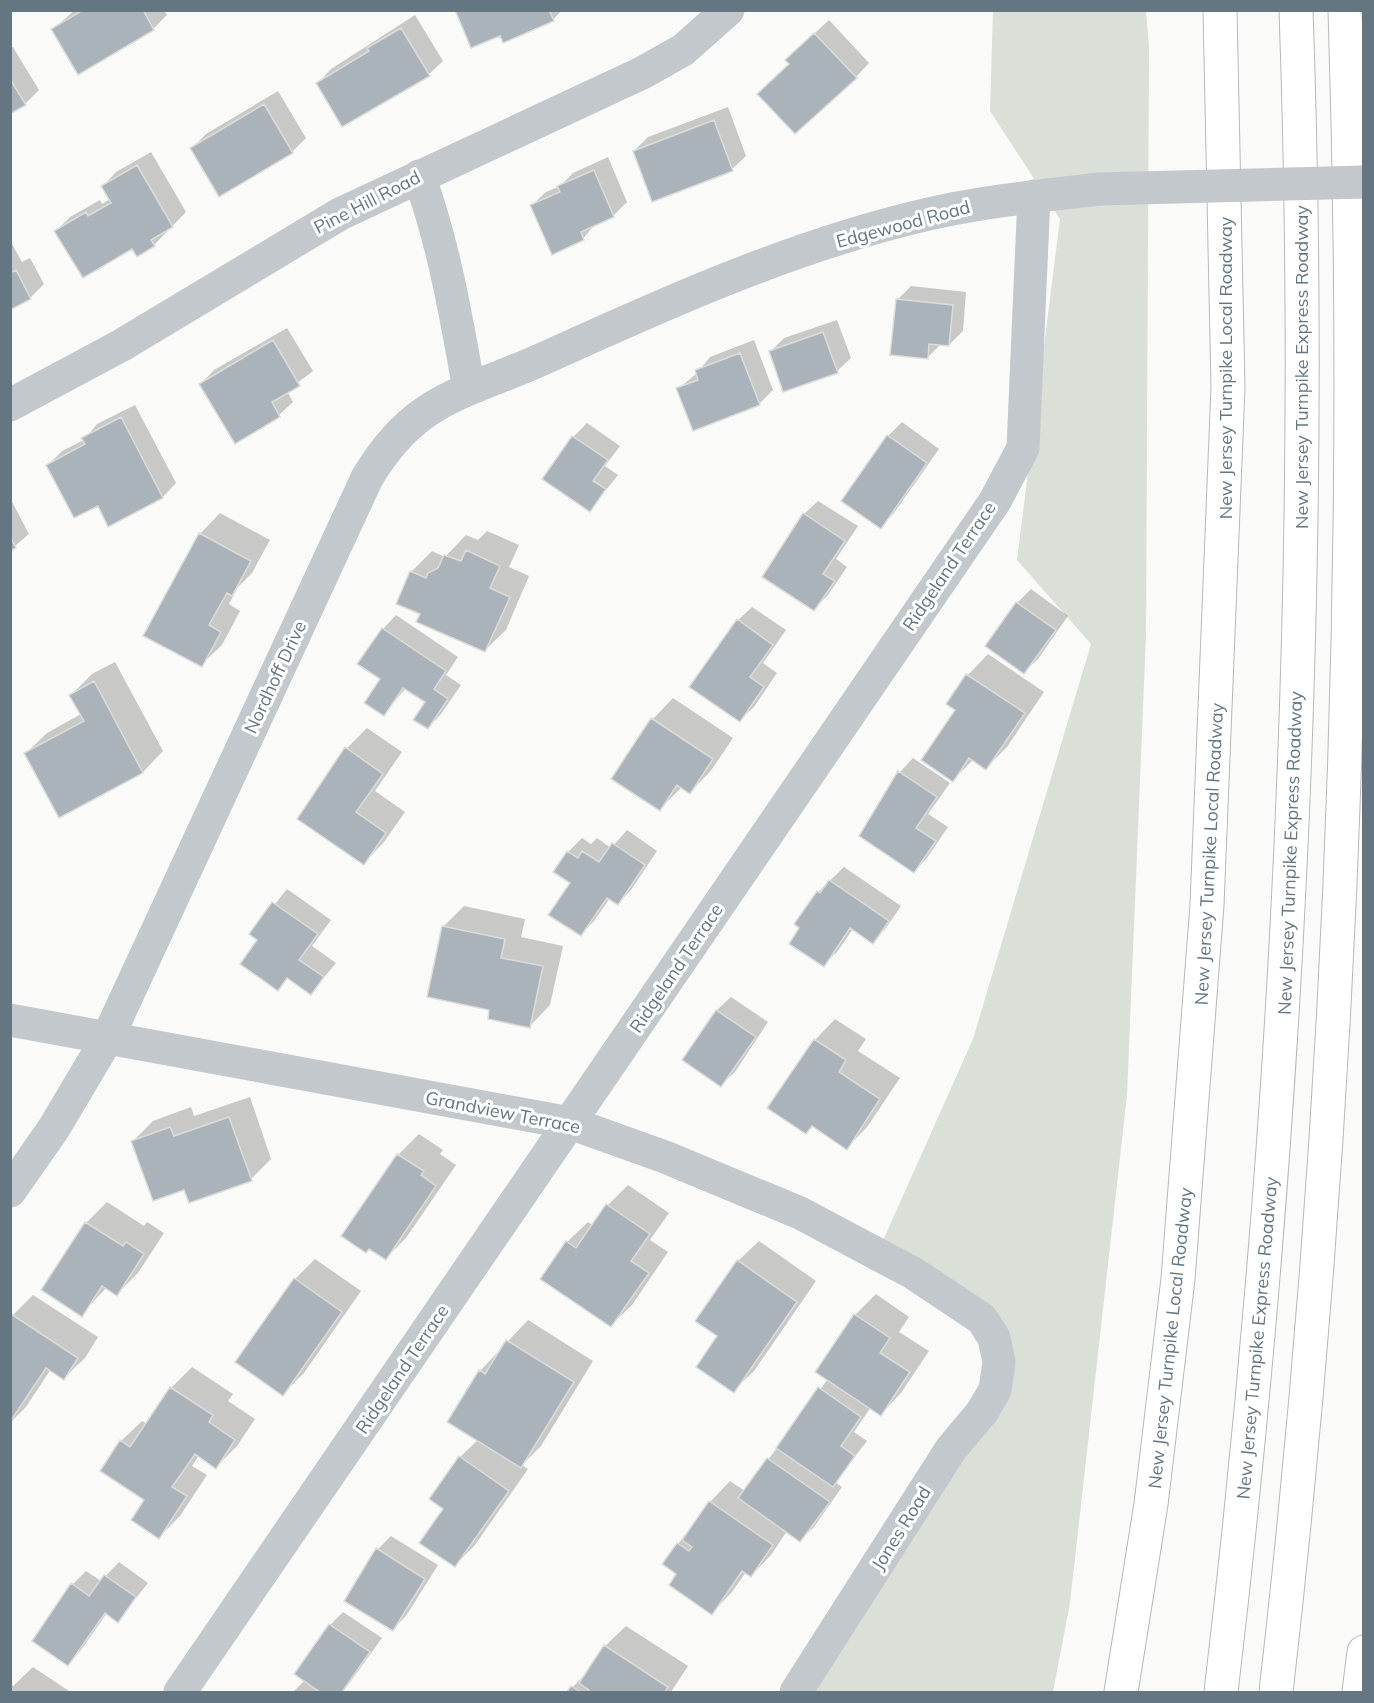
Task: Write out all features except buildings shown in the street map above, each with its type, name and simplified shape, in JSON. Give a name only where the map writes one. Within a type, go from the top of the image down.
[{"type":"highway","name":"New Jersey Turnpike Local Roadway","points":[[1121,1692],[1151,1504],[1177,1290],[1192,1124],[1208,894],[1228,387],[1220,10]]},
{"type":"highway","name":"New Jersey Turnpike Express Roadway","points":[[1221,1692],[1261,1307],[1278,1096],[1292,868],[1302,488],[1300,175],[1296,10]]},
{"type":"highway","points":[[1276,1692],[1316,1284],[1341,836],[1350,383],[1345,10]]},
{"type":"highway","points":[[1359,1692],[1364,1652]]},
{"type":"street","name":"Pine Hill Road","points":[[10,405],[122,345],[339,214],[642,73],[683,50],[728,10]]},
{"type":"street","points":[[419,176],[435,221],[446,263],[469,389]]},
{"type":"street","name":"Edgewood Road","points":[[469,389],[660,306],[811,249],[915,217],[1034,196],[1100,189],[1364,182]]},
{"type":"street","name":"Ridgeland Terrace","points":[[180,1692],[994,501],[1023,448],[1034,196]]},
{"type":"street","name":"Nordhoff Drive","points":[[10,1191],[54,1128],[108,1037],[367,478],[389,444],[418,415],[469,389]]},
{"type":"street","name":"Grandview Terrace","points":[[10,1020],[570,1123],[665,1157],[800,1213],[913,1273],[982,1319],[994,1338],[999,1362]]},
{"type":"street","name":"Jones Road","points":[[796,1692],[951,1449],[982,1412],[995,1390],[999,1362]]},
{"type":"shaded area","points":[[993,11],[1146,11],[1149,47],[1146,635],[1127,1095],[1070,1603],[1053,1692],[796,1692],[982,1412],[994,1338],[877,1254],[973,1039],[1091,644],[1017,560],[1060,219],[990,111]]}]
